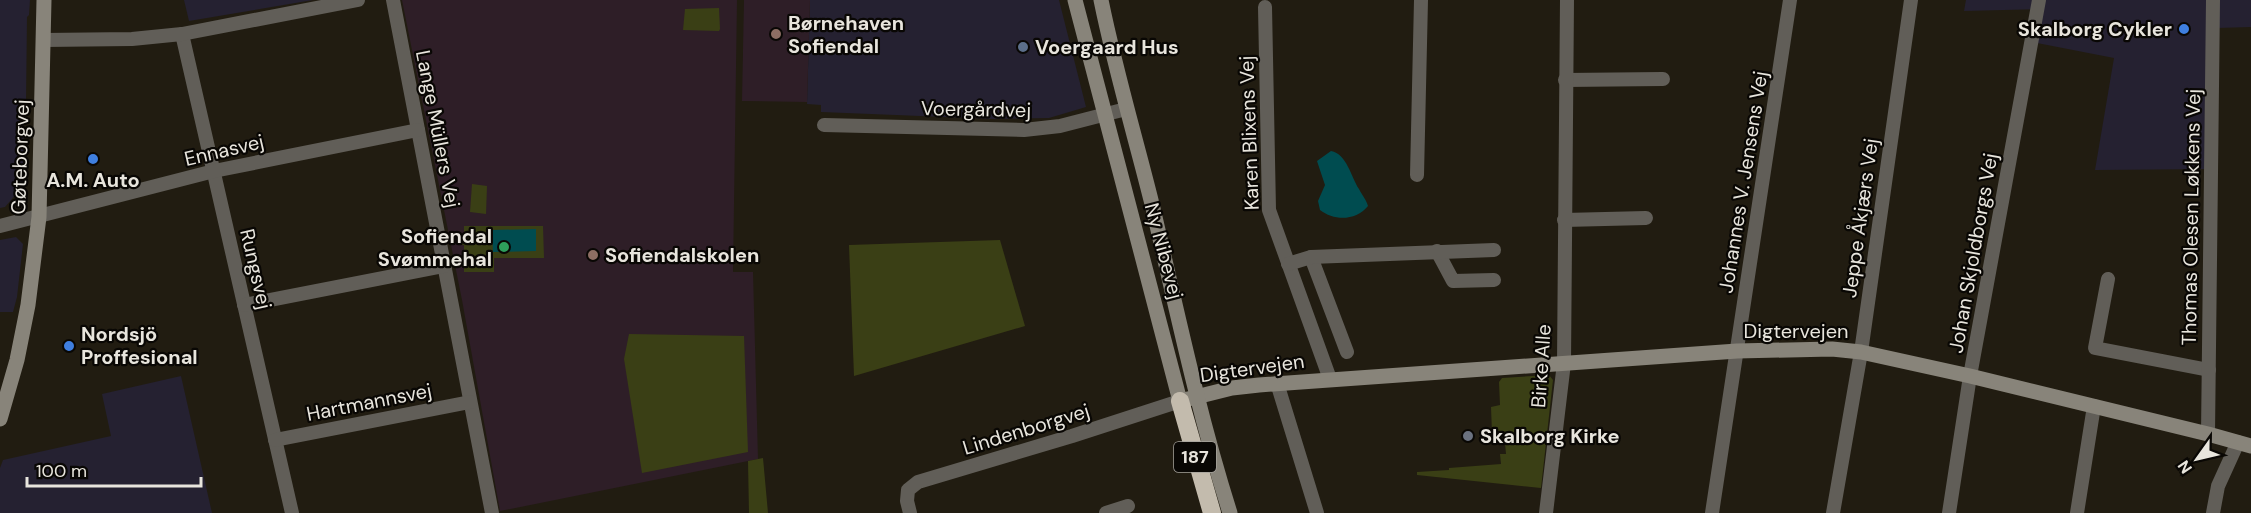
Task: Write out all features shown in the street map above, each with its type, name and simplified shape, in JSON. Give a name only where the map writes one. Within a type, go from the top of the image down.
[{"type":"highway","name":"Ny Nibevej","points":[[1189,399],[1212,513]]},
{"type":"street","name":"Gøteborgvej","points":[[0,419],[17,360],[26,316],[39,217],[45,0]]},
{"type":"street","points":[[44,40],[132,39],[182,34],[357,0]]},
{"type":"street","name":"Lange Müllers Vej","points":[[393,0],[492,513]]},
{"type":"street","name":"Ny Nibevej","points":[[1075,0],[1105,114],[1189,399],[1230,513]]},
{"type":"street","points":[[1093,0],[1110,41]]},
{"type":"street","name":"Ny Nibevej","points":[[1101,0],[1126,109],[1148,186],[1189,399]]},
{"type":"street","points":[[1417,175],[1421,0]]},
{"type":"street","name":"Birke Alle","points":[[1546,513],[1564,363],[1567,0]]},
{"type":"street","name":"Johannes V. Jensens Vej","points":[[1712,513],[1790,0]]},
{"type":"street","name":"Jeppe Åkjærs Vej","points":[[1833,513],[1861,352],[1911,0]]},
{"type":"street","name":"Johan Skjoldborgs Vej","points":[[1949,513],[1970,376],[2039,0]]},
{"type":"street","name":"Thomas Olesen Løkkens Vej","points":[[2208,434],[2213,0]]},
{"type":"street","name":"Karen Blixens Vej","points":[[1265,7],[1269,210],[1297,289]]},
{"type":"street","name":"Rungsvej","points":[[182,34],[292,513]]},
{"type":"street","points":[[1565,80],[1663,80]]},
{"type":"street","name":"Voergårdvej","points":[[824,125],[1024,130],[1060,126],[1126,109]]},
{"type":"street","name":"Ennasvej","points":[[0,226],[214,171],[418,130]]},
{"type":"street","points":[[1564,220],[1646,218]]},
{"type":"street","points":[[1288,264],[1311,257],[1494,250]]},
{"type":"street","points":[[1437,251],[1454,280],[1494,280]]},
{"type":"street","points":[[1311,257],[1347,352]]},
{"type":"street","points":[[244,305],[444,266]]},
{"type":"street","points":[[2108,279],[2095,348],[2209,370]]},
{"type":"street","name":"Digtervejen","points":[[1297,289],[1330,379]]},
{"type":"street","name":"Digtervejen","points":[[1189,399],[1232,388],[1277,383],[1737,351],[1832,349],[1861,352],[1970,376],[2244,444]]},
{"type":"street","points":[[1277,383],[1317,513]]},
{"type":"street","name":"Lindenborgvej","points":[[910,513],[907,501],[908,490],[918,482],[1189,399]]},
{"type":"street","name":"Hartmannsvej","points":[[275,440],[470,402]]},
{"type":"street","points":[[2077,513],[2094,406]]},
{"type":"street","points":[[2213,513],[2218,486],[2244,444]]},
{"type":"street","points":[[1106,513],[1128,506]]},
{"type":"shaded area","points":[[0,0],[30,0],[27,17],[23,186],[5,207],[0,208]]},
{"type":"shaded area","points":[[184,0],[313,0],[189,21]]},
{"type":"shaded area","name":"Sofiendalskolen","points":[[402,0],[737,0],[733,272],[753,272],[758,459],[500,511],[462,300]]},
{"type":"shaded area","name":"Børnehaven Sofiendal","points":[[744,0],[810,0],[807,102],[742,101]]},
{"type":"shaded area","points":[[810,0],[1059,0],[1086,107],[1049,118],[995,119],[821,112],[821,105],[807,104]]},
{"type":"shaded area","points":[[1966,0],[2251,0],[2251,27],[2217,28],[2214,169],[2095,170],[2114,58],[2037,43],[2044,9],[1964,11]]},
{"type":"shaded area","points":[[16,237],[23,244],[17,297],[13,312],[0,312],[0,240]]},
{"type":"shaded area","points":[[181,376],[212,513],[0,513],[0,468],[3,460],[111,436],[102,394]]},
{"type":"green space","points":[[719,8],[719,31],[683,30],[685,9]]},
{"type":"green space","points":[[472,184],[487,186],[486,214],[470,212]]},
{"type":"green space","name":"Sofiendal Svømmehal","points":[[464,226],[543,226],[544,258],[494,258],[494,272],[464,272],[462,253],[464,253],[464,245],[461,240],[464,240]]},
{"type":"green space","points":[[1000,240],[1025,326],[854,376],[849,245]]},
{"type":"green space","points":[[629,334],[744,336],[748,452],[642,473],[624,359]]},
{"type":"green space","points":[[1549,375],[1553,380],[1541,488],[1417,475],[1417,472],[1501,464],[1500,454],[1506,454],[1504,432],[1492,433],[1491,407],[1500,405],[1499,382],[1502,378]]},
{"type":"green space","points":[[763,458],[768,513],[749,513],[748,461]]},
{"type":"water","points":[[1331,151],[1345,161],[1368,206],[1351,217],[1338,218],[1320,210],[1318,201],[1325,185],[1317,161]]},
{"type":"water","points":[[536,229],[536,251],[493,252],[492,230]]},
{"type":"place","name":"Skalborg Cykler","points":[[2184,29]]},
{"type":"place","name":"Børnehaven Sofiendal","points":[[776,34]]},
{"type":"place","name":"Voergaard Hus","points":[[1023,47]]},
{"type":"place","name":"A.M. Auto","points":[[93,159]]},
{"type":"place","name":"Sofiendal Svømmehal","points":[[504,247]]},
{"type":"place","name":"Sofiendalskolen","points":[[593,255]]},
{"type":"place","name":"Nordsjö Proffesional","points":[[69,346]]},
{"type":"place","name":"Skalborg Kirke","points":[[1468,436]]}]
